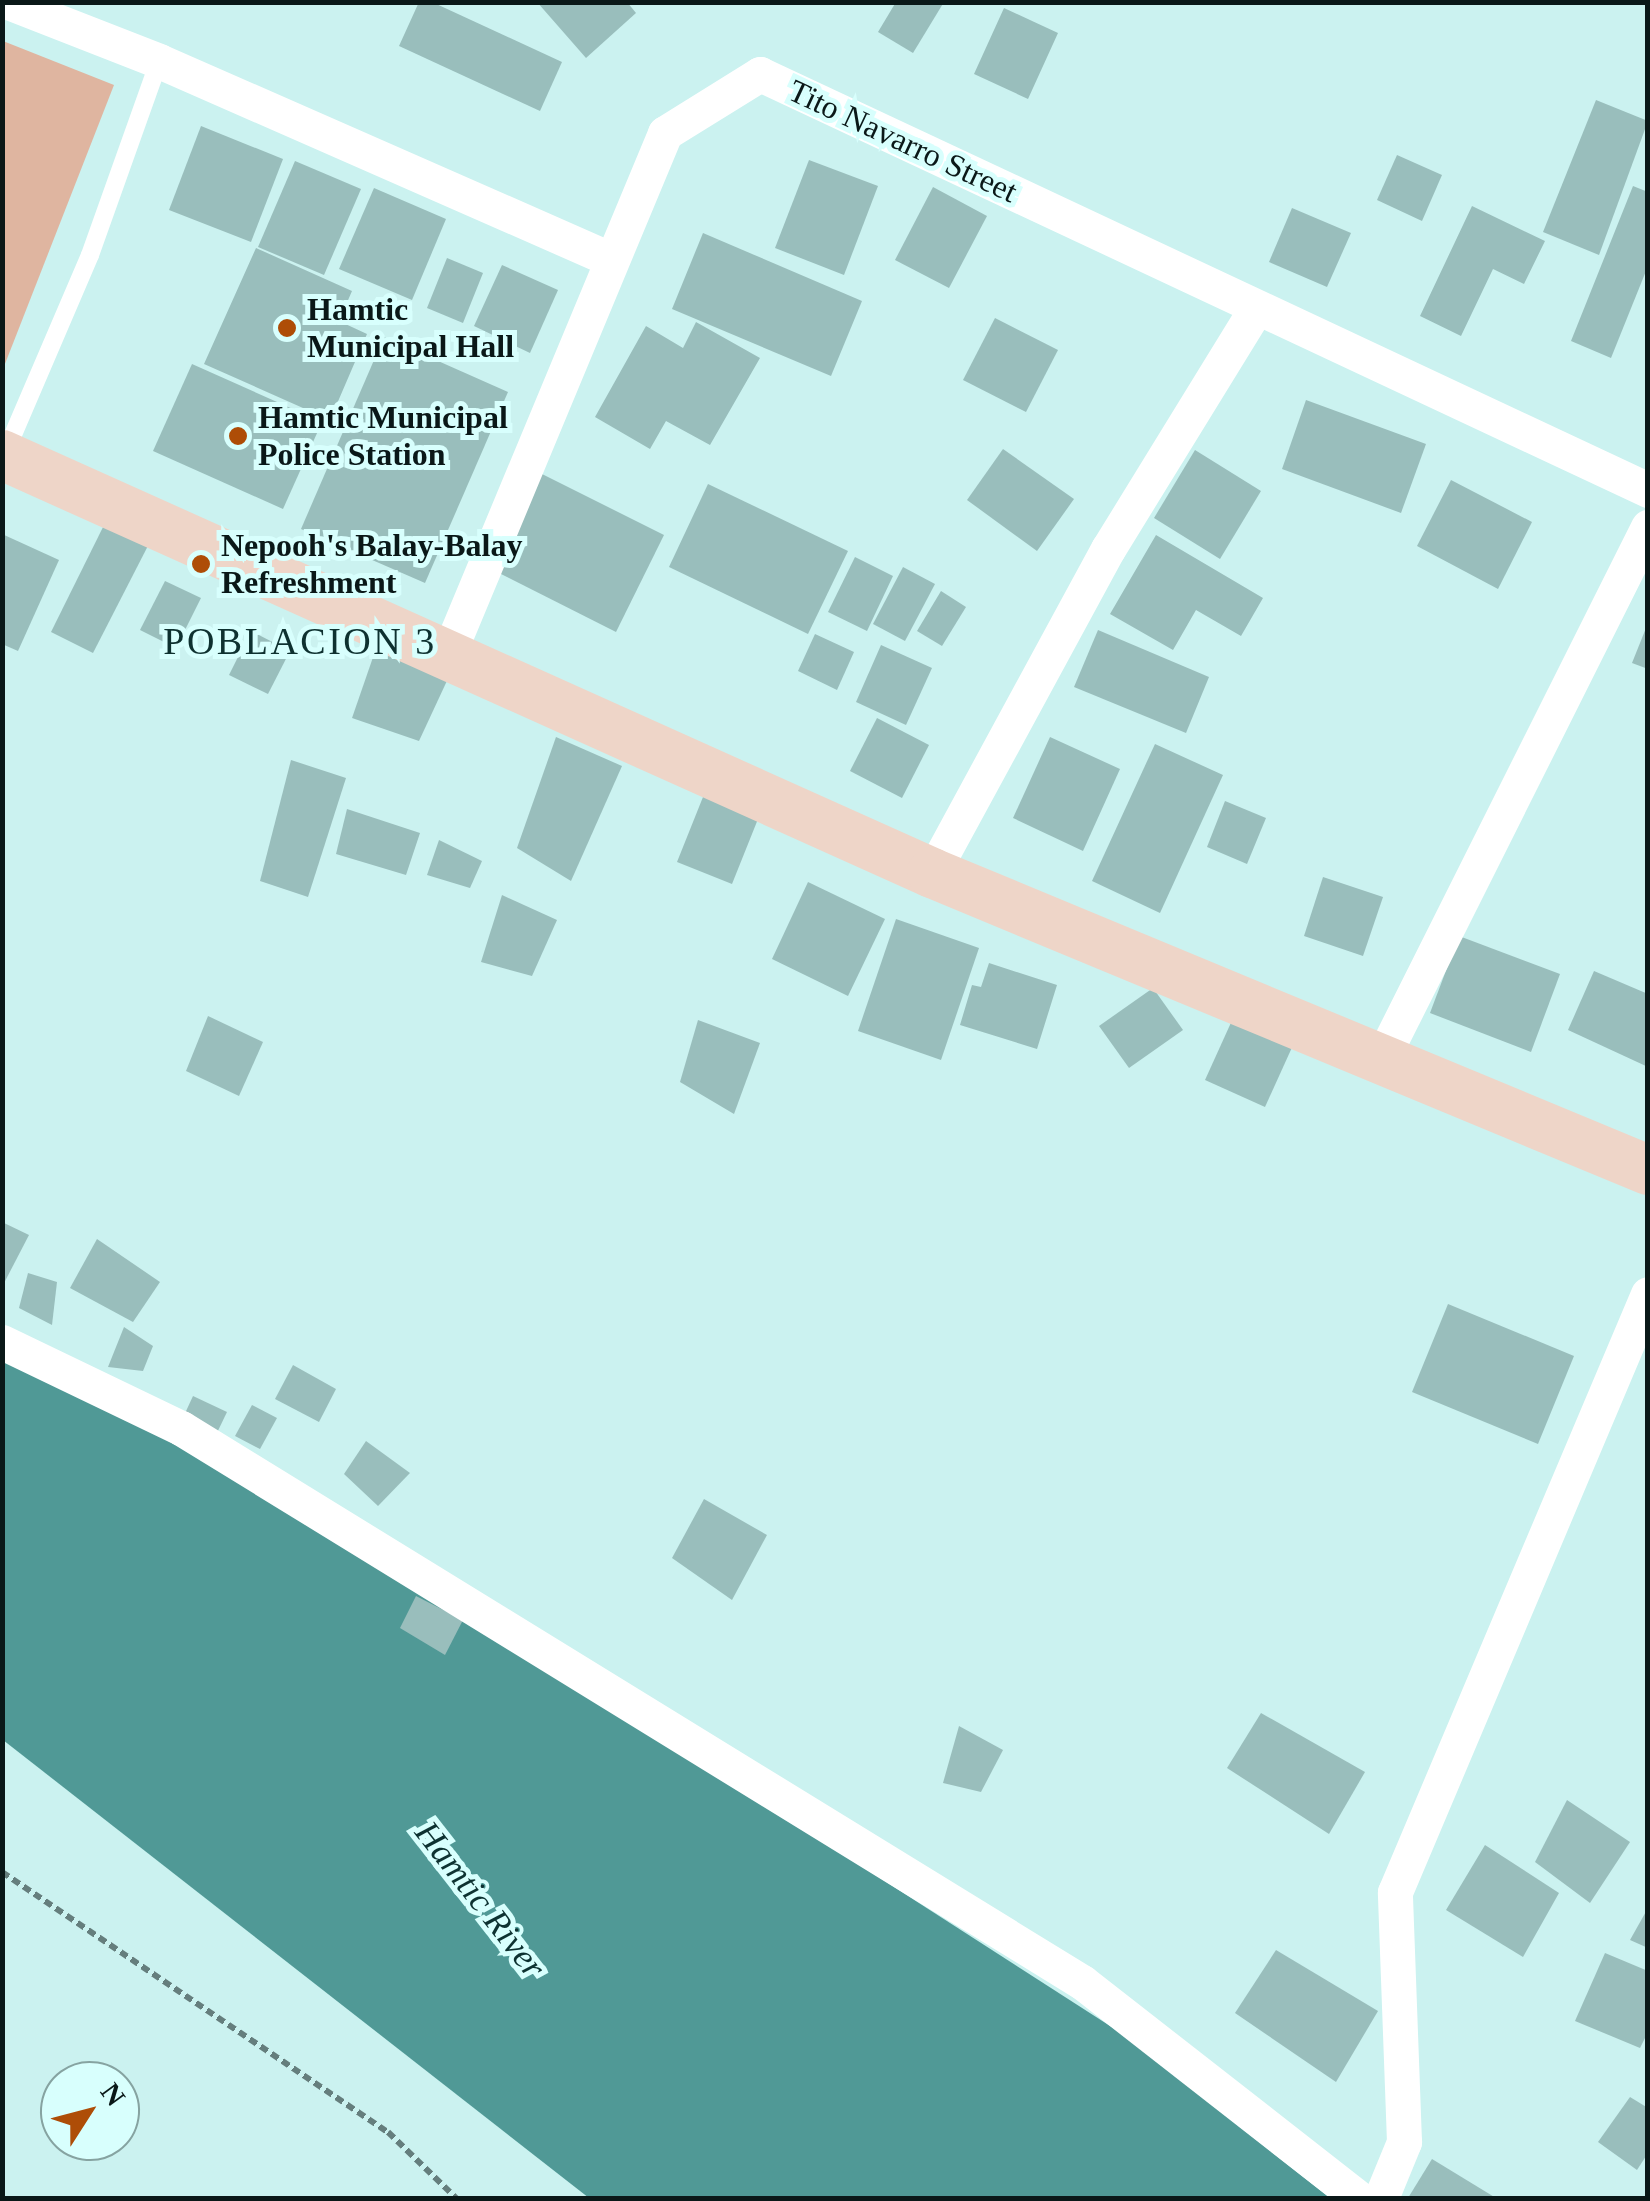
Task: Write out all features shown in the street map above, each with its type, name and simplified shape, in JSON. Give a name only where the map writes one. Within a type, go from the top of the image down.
[{"type":"main road","points":[[3,456],[449,652],[932,873],[1383,1056],[1648,1170]]},
{"type":"street","points":[[8,2],[159,61],[611,259],[449,652]]},
{"type":"street","name":"Tito Navarro Street","points":[[611,259],[664,133],[760,74],[1648,490]]},
{"type":"street","points":[[932,873],[1108,549],[1256,308]]},
{"type":"street","points":[[1383,1056],[1648,527]]},
{"type":"street","points":[[1381,2198],[1404,2142],[1394,1892],[1648,1294]]},
{"type":"street","points":[[2,1342],[230,1457],[1082,1982],[1358,2198]]},
{"type":"lane","points":[[3,456],[90,256],[159,61]]},
{"type":"path","points":[[2,1872],[388,2132],[456,2198]]},
{"type":"shaded area","points":[[3,41],[114,85],[3,369]]},
{"type":"water","name":"Hamtic River","points":[[2,1357],[46,1373],[403,1571],[1121,2033],[1330,2198],[589,2198],[3,1740]]},
{"type":"building","points":[[419,2],[432,2],[562,62],[540,111],[399,46]]},
{"type":"building","points":[[537,2],[627,2],[636,13],[586,58]]},
{"type":"building","points":[[896,2],[944,2],[913,53],[878,32]]},
{"type":"building","points":[[1004,8],[1058,33],[1028,99],[974,74]]},
{"type":"building","points":[[1596,100],[1648,121],[1599,255],[1543,232]]},
{"type":"building","points":[[201,126],[283,159],[251,242],[169,210]]},
{"type":"building","points":[[1397,155],[1442,175],[1422,221],[1377,200]]},
{"type":"building","points":[[809,160],[878,186],[844,275],[775,248]]},
{"type":"building","points":[[295,161],[361,189],[324,275],[258,247]]},
{"type":"building","points":[[1633,186],[1648,192],[1648,266],[1611,358],[1571,341]]},
{"type":"building","points":[[933,187],[987,216],[949,288],[895,260]]},
{"type":"building","points":[[374,188],[446,219],[412,300],[339,269]]},
{"type":"building","points":[[1472,206],[1545,241],[1524,284],[1493,269],[1461,336],[1420,316]]},
{"type":"building","points":[[1292,208],[1351,233],[1327,287],[1269,262]]},
{"type":"building","points":[[703,233],[862,301],[831,376],[672,309]]},
{"type":"building","name":"Hamtic Municipal Hall","points":[[256,248],[352,291],[339,321],[367,334],[330,420],[204,364]]},
{"type":"building","points":[[447,258],[483,273],[463,323],[427,308]]},
{"type":"building","points":[[502,265],[558,290],[530,353],[474,326]]},
{"type":"building","points":[[995,318],[1058,350],[1026,412],[963,380]]},
{"type":"building","points":[[696,322],[760,358],[710,445],[666,421],[650,449],[595,417],[646,326],[683,348]]},
{"type":"building","points":[[384,337],[508,392],[425,583],[301,529]]},
{"type":"building","name":"Hamtic Municipal Police Station","points":[[192,364],[322,422],[283,509],[153,451]]},
{"type":"building","points":[[1306,400],[1426,444],[1401,513],[1282,469]]},
{"type":"building","points":[[1003,449],[1074,499],[1037,551],[967,500]]},
{"type":"building","points":[[1195,450],[1261,491],[1220,559],[1154,518]]},
{"type":"building","points":[[542,474],[664,535],[616,632],[495,571]]},
{"type":"building","points":[[1451,480],[1532,522],[1498,589],[1417,546]]},
{"type":"building","points":[[708,484],[848,551],[808,634],[669,567]]},
{"type":"building","points":[[109,515],[153,536],[93,653],[51,632]]},
{"type":"building","points":[[2,534],[59,560],[18,651],[2,644]]},
{"type":"building","points":[[1156,535],[1263,598],[1241,636],[1196,610],[1173,650],[1110,614]]},
{"type":"building","points":[[855,557],[893,576],[867,631],[828,612]]},
{"type":"building","points":[[903,567],[935,584],[905,641],[873,624]]},
{"type":"building","points":[[165,581],[201,598],[176,648],[140,630]]},
{"type":"building","points":[[941,591],[966,607],[942,646],[917,631]]},
{"type":"building","points":[[1648,623],[1648,669],[1632,663]]},
{"type":"building","points":[[1098,630],[1209,677],[1186,733],[1074,687]]},
{"type":"building","points":[[251,631],[290,651],[268,694],[229,675]]},
{"type":"building","points":[[815,634],[854,652],[837,690],[798,671]]},
{"type":"building","points":[[380,637],[452,670],[419,741],[352,718]]},
{"type":"building","points":[[881,645],[932,668],[906,725],[856,702]]},
{"type":"building","points":[[877,718],[929,745],[902,798],[850,771]]},
{"type":"building","points":[[556,737],[622,766],[571,881],[517,848]]},
{"type":"building","points":[[1050,737],[1120,769],[1083,851],[1013,818]]},
{"type":"building","points":[[1155,744],[1223,775],[1160,913],[1092,881]]},
{"type":"building","points":[[291,760],[346,778],[308,897],[260,881]]},
{"type":"building","points":[[711,777],[766,799],[732,884],[677,862]]},
{"type":"building","points":[[1225,801],[1266,818],[1247,864],[1207,847]]},
{"type":"building","points":[[347,809],[420,833],[406,875],[336,854]]},
{"type":"building","points":[[439,840],[482,861],[470,888],[427,875]]},
{"type":"building","points":[[1323,877],[1383,897],[1363,956],[1304,936]]},
{"type":"building","points":[[808,882],[885,919],[848,996],[772,959]]},
{"type":"building","points":[[502,895],[557,920],[532,976],[481,962]]},
{"type":"building","points":[[896,919],[979,948],[941,1060],[858,1031]]},
{"type":"building","points":[[1459,936],[1560,974],[1531,1052],[1430,1013]]},
{"type":"building","points":[[989,963],[1057,985],[1037,1049],[960,1025],[972,985],[981,987]]},
{"type":"building","points":[[1594,971],[1648,994],[1648,1067],[1568,1030]]},
{"type":"building","points":[[1153,988],[1183,1030],[1129,1068],[1099,1026]]},
{"type":"building","points":[[208,1016],[263,1042],[239,1096],[186,1071]]},
{"type":"building","points":[[1234,1016],[1294,1043],[1265,1107],[1205,1080]]},
{"type":"building","points":[[698,1020],[760,1043],[734,1114],[680,1082]]},
{"type":"building","points":[[2,1222],[29,1235],[2,1287]]},
{"type":"building","points":[[97,1239],[160,1282],[133,1322],[70,1288]]},
{"type":"building","points":[[28,1273],[57,1282],[52,1325],[19,1308]]},
{"type":"building","points":[[1448,1304],[1574,1356],[1538,1444],[1412,1392]]},
{"type":"building","points":[[124,1327],[153,1346],[143,1371],[108,1367]]},
{"type":"building","points":[[293,1365],[336,1389],[319,1422],[275,1399]]},
{"type":"building","points":[[193,1396],[227,1412],[214,1439],[181,1422]]},
{"type":"building","points":[[252,1405],[277,1418],[260,1449],[235,1436]]},
{"type":"building","points":[[366,1441],[410,1473],[378,1506],[344,1474]]},
{"type":"building","points":[[704,1499],[767,1535],[732,1600],[672,1558]]},
{"type":"building","points":[[416,1596],[463,1620],[445,1655],[400,1628]]},
{"type":"building","points":[[1261,1713],[1365,1772],[1329,1834],[1227,1768]]},
{"type":"building","points":[[959,1726],[1003,1750],[981,1792],[943,1783]]},
{"type":"building","points":[[1567,1800],[1630,1842],[1590,1903],[1535,1862]]},
{"type":"building","points":[[1485,1845],[1559,1893],[1523,1957],[1446,1910]]},
{"type":"building","points":[[1648,1908],[1648,1948],[1630,1940]]},
{"type":"building","points":[[1276,1950],[1378,2011],[1336,2082],[1235,2013]]},
{"type":"building","points":[[1605,1953],[1648,1971],[1648,2032],[1640,2048],[1575,2021]]},
{"type":"building","points":[[1630,2097],[1648,2108],[1648,2153],[1637,2170],[1598,2142]]},
{"type":"building","points":[[1432,2159],[1496,2198],[1408,2198]]},
{"type":"place","name":"Hamtic Municipal Hall","points":[[287,328]]},
{"type":"place","name":"Hamtic Municipal Police Station","points":[[238,436]]},
{"type":"place","name":"Nepooh's Balay-Balay Refreshment","points":[[201,564]]},
{"type":"district","name":"POBLACION 3","points":[[300,642]]}]
